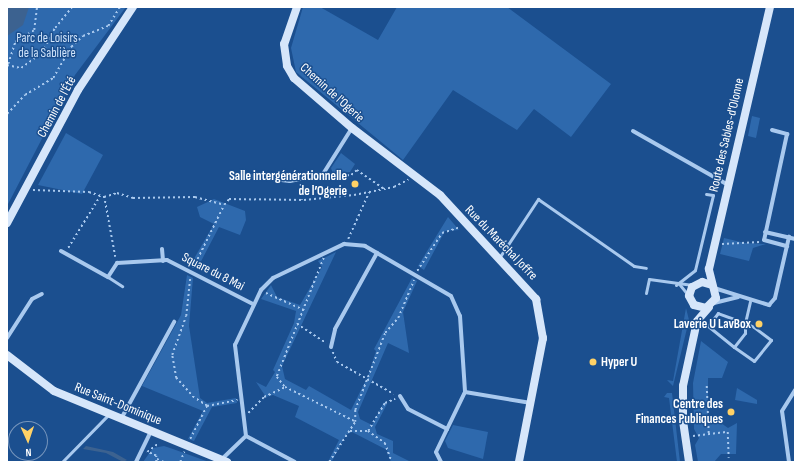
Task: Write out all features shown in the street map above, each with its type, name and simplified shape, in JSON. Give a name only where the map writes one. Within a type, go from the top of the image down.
[{"type":"street","name":"Chemin de l'Été","points":[[7,223],[27,190],[78,90],[134,7]]},
{"type":"street","name":"Chemin de l'Ogerie","points":[[297,7],[284,44],[287,66],[294,78],[352,128],[412,175]]},
{"type":"street","name":"Route des Sables-d'Olonne","points":[[711,305],[713,287],[709,269],[770,7]]},
{"type":"street","points":[[249,176],[290,181],[323,174],[352,128]]},
{"type":"street","points":[[772,130],[787,134],[764,240],[787,246]]},
{"type":"street","points":[[633,131],[728,185]]},
{"type":"street","name":"Rue du Maréchal Joffre","points":[[412,175],[440,195],[465,224],[533,294],[543,323],[531,403],[519,462]]},
{"type":"street","points":[[765,232],[795,239]]},
{"type":"street","points":[[689,462],[685,437],[683,386],[697,321],[691,299],[696,284],[713,287],[750,302],[766,305],[773,302],[789,237]]},
{"type":"street","points":[[224,461],[246,436],[235,345],[253,304],[261,290],[273,278],[323,253],[348,243],[377,253],[448,292],[457,305],[465,392],[436,452],[441,462]]},
{"type":"street","name":"Square du 8 Mai","points":[[162,249],[163,261]]},
{"type":"street","points":[[63,252],[108,277],[117,263]]},
{"type":"street","points":[[331,347],[335,329],[377,253]]},
{"type":"street","name":"Square du 8 Mai","points":[[117,263],[163,261],[192,273],[253,304]]},
{"type":"street","name":"Route des Sables-d'Olonne","points":[[696,284],[709,269]]},
{"type":"street","points":[[7,338],[32,299],[42,294]]},
{"type":"street","points":[[691,299],[700,308],[738,297]]},
{"type":"street","points":[[697,321],[711,305]]},
{"type":"street","points":[[121,418],[174,322]]},
{"type":"street","name":"Rue Saint-Dominique","points":[[7,355],[54,391],[121,418],[150,434],[186,445],[224,461]]},
{"type":"street","points":[[789,462],[782,411],[795,390]]},
{"type":"street","points":[[465,392],[531,403]]},
{"type":"street","points":[[400,396],[408,409],[447,429]]},
{"type":"street","points":[[136,462],[150,434]]},
{"type":"street","points":[[246,436],[295,462]]},
{"type":"lane","points":[[676,285],[695,270],[712,195],[706,194]]},
{"type":"lane","points":[[499,258],[538,199],[634,266],[646,268]]},
{"type":"lane","points":[[108,277],[122,286]]},
{"type":"lane","points":[[646,292],[649,279],[676,285],[696,284]]},
{"type":"lane","points":[[680,285],[691,299]]},
{"type":"lane","points":[[734,347],[745,333],[745,323],[750,302]]},
{"type":"lane","points":[[718,313],[745,323],[770,340],[754,361],[708,326],[711,317],[718,313]]},
{"type":"lane","points":[[62,462],[109,414]]},
{"type":"path","points":[[37,7],[34,30],[15,42],[8,64],[21,68],[42,53],[55,28],[72,7]]},
{"type":"path","points":[[7,114],[26,95],[53,78],[71,47],[83,36],[108,26],[120,7]]},
{"type":"path","points":[[323,174],[326,178],[351,175],[357,170],[384,189]]},
{"type":"path","points":[[242,400],[207,406],[187,391],[176,378],[173,368],[172,355],[186,316],[192,273],[224,206],[229,199],[302,200],[369,192],[394,187],[412,175]]},
{"type":"path","points":[[302,188],[302,200]]},
{"type":"path","points":[[27,190],[89,192],[104,197],[117,193],[133,198],[194,197],[224,206]]},
{"type":"path","points":[[348,243],[348,234],[369,192]]},
{"type":"path","points":[[63,252],[100,196]]},
{"type":"path","points":[[104,197],[117,263]]},
{"type":"path","points":[[329,462],[354,422],[367,380],[385,333],[398,318],[416,275],[442,233],[465,224]]},
{"type":"path","points":[[715,242],[748,245],[764,240]]},
{"type":"path","points":[[323,253],[325,262],[297,324],[277,377],[285,387],[354,422]]},
{"type":"path","points":[[261,290],[304,310]]},
{"type":"path","points":[[297,324],[331,347],[337,362],[367,380],[400,396]]},
{"type":"path","points":[[707,386],[709,434]]},
{"type":"path","points":[[244,414],[252,412],[264,397],[285,387]]},
{"type":"path","points":[[368,431],[385,403],[400,396]]},
{"type":"path","points":[[180,462],[186,445],[207,406]]},
{"type":"path","points":[[350,430],[368,431],[385,443],[392,462]]},
{"type":"path","points":[[685,437],[728,432],[729,458]]},
{"type":"path","points":[[150,434],[160,442],[147,452],[164,462]]},
{"type":"green space","name":"Parc de Loisirs de la Sablière","points":[[7,7],[126,7],[75,75],[7,206]]},
{"type":"green space","points":[[303,7],[320,7],[378,40],[397,7],[507,7],[611,84],[571,137],[534,109],[517,130],[453,90],[403,160],[296,72],[291,48]]},
{"type":"green space","points":[[752,116],[760,118],[756,138],[748,136]]},
{"type":"green space","points":[[66,133],[103,155],[82,194],[38,185]]},
{"type":"green space","points":[[341,153],[355,164],[350,172],[333,174],[331,168]]},
{"type":"green space","points":[[214,199],[245,211],[246,220],[240,235],[219,227],[197,269],[192,266],[195,257],[214,224],[200,217],[197,207]]},
{"type":"green space","points":[[448,217],[459,230],[445,231],[424,270],[418,266]]},
{"type":"green space","points":[[724,238],[745,243],[766,244],[753,248],[749,261],[720,254]]},
{"type":"green space","points":[[336,252],[282,366],[285,379],[306,390],[309,386],[351,410],[368,376],[376,351],[374,349],[412,278],[417,281],[403,312],[409,353],[388,343],[358,412],[360,419],[372,425],[384,402],[387,404],[375,427],[377,434],[393,441],[393,453],[411,462],[391,462],[387,450],[352,432],[346,435],[332,461],[329,460],[339,440],[295,417],[299,406],[273,395],[266,397],[256,382],[266,387],[275,372],[273,370],[294,323],[296,311],[261,299],[271,285],[277,297],[300,305],[322,267],[318,261]]},
{"type":"green space","points":[[187,275],[193,278],[189,326],[200,398],[207,403],[236,398],[237,403],[212,407],[194,441],[188,439],[203,411],[142,386],[181,315]]},
{"type":"green space","points":[[686,308],[689,320],[673,386],[667,380],[673,381]]},
{"type":"green space","points":[[701,341],[728,362],[722,378],[708,378],[708,423],[721,423],[728,428],[737,423],[736,454],[721,454],[714,462],[698,462],[695,445],[699,438],[694,429],[693,383]]},
{"type":"green space","points":[[737,388],[757,400],[757,404],[735,400]]},
{"type":"green space","points":[[667,393],[672,393],[680,462],[677,462],[669,398],[664,397]]},
{"type":"green space","points":[[453,425],[488,432],[483,459],[448,448],[445,441]]},
{"type":"green space","points":[[164,446],[209,462],[143,462],[153,448]]},
{"type":"shaded area","points":[[7,7],[29,7],[23,25],[7,36]]},
{"type":"shaded area","points":[[86,446],[113,452],[127,460],[123,462],[106,453],[83,449]]},
{"type":"place","name":"Salle intergénérationnelle de l’Ogerie","points":[[355,184]]},
{"type":"place","name":"Laverie U LavBox","points":[[759,324]]},
{"type":"place","name":"Hyper U","points":[[593,362]]},
{"type":"place","name":"Centre des Finances Publiques","points":[[731,412]]}]
